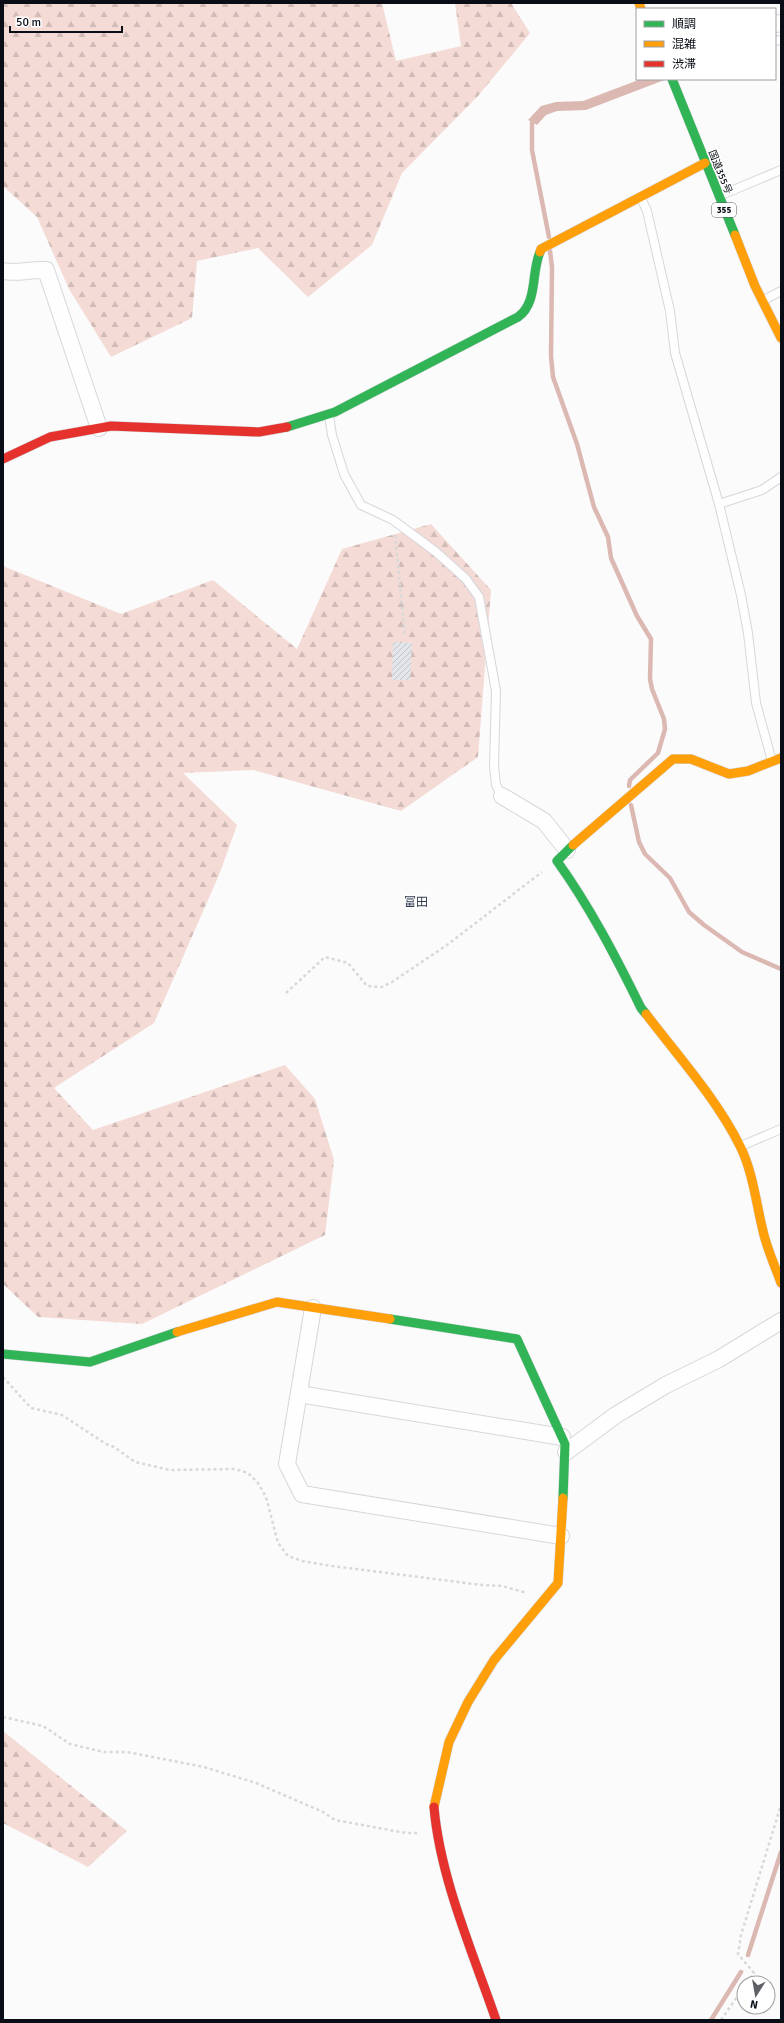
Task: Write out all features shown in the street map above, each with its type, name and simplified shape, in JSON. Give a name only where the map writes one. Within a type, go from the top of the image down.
[{"type":"main road","name":"国道355号","points":[[673,82],[718,197],[762,301],[781,338]]},
{"type":"main road","points":[[3,459],[50,437],[111,426],[259,432],[297,425],[329,414],[502,326],[526,311],[529,302],[536,257],[541,249],[705,163]]},
{"type":"main road","points":[[777,760],[748,771],[729,774],[691,759],[673,759],[590,829],[562,856],[573,883],[614,952],[641,1008],[693,1074],[722,1116],[740,1146],[748,1166],[763,1233],[781,1283]]},
{"type":"main road","points":[[3,1354],[90,1362],[146,1342],[277,1302],[517,1339],[564,1444],[558,1583],[494,1660],[468,1702],[449,1742],[434,1806],[436,1832],[445,1872],[496,2020]]},
{"type":"street","points":[[3,271],[12,273],[30,269],[46,270],[99,428]]},
{"type":"street","points":[[502,796],[544,821],[562,856]]},
{"type":"street","points":[[313,1308],[288,1464],[302,1494],[561,1536]]},
{"type":"street","points":[[299,1394],[564,1444],[666,1385],[719,1360],[781,1321]]},
{"type":"lane","points":[[718,197],[781,170]]},
{"type":"lane","points":[[640,196],[647,211],[670,311],[675,353],[719,504],[748,633],[756,703],[777,760]]},
{"type":"lane","points":[[762,301],[781,291]]},
{"type":"lane","points":[[329,414],[332,434],[344,474],[361,505],[393,520],[436,552],[466,579],[479,597],[496,691],[494,766],[496,785],[502,796]]},
{"type":"lane","points":[[719,504],[762,490],[781,477]]},
{"type":"lane","points":[[740,1146],[781,1129]]},
{"type":"path","points":[[393,520],[405,636]]},
{"type":"path","points":[[286,992],[325,957],[348,962],[367,986],[382,987],[447,945],[562,856]]},
{"type":"path","points":[[3,1377],[31,1408],[62,1415],[106,1444],[114,1447],[135,1462],[170,1470],[235,1469],[248,1473],[258,1483],[266,1497],[278,1543],[288,1556],[302,1561],[332,1566],[482,1585],[502,1586],[547,1598]]},
{"type":"path","points":[[3,1717],[43,1726],[70,1744],[104,1752],[127,1752],[204,1767],[248,1781],[323,1812],[335,1820],[406,1834],[436,1832]]},
{"type":"path","points":[[753,1975],[754,1973],[738,1954],[741,1934],[781,1804]]},
{"type":"path","points":[[721,2020],[736,1998]]},
{"type":"green space","points":[[3,3],[382,3],[396,61],[461,46],[455,3],[511,3],[530,33],[478,96],[402,173],[372,245],[308,297],[258,248],[197,261],[192,318],[111,357],[69,289],[37,217],[3,186]]},
{"type":"green space","points":[[431,524],[491,590],[478,757],[401,811],[253,770],[183,773],[237,825],[219,875],[154,1023],[54,1088],[93,1130],[285,1065],[315,1099],[334,1160],[325,1235],[142,1324],[38,1317],[3,1284],[3,566],[121,614],[213,580],[297,649],[342,549]]},
{"type":"green space","points":[[3,1731],[127,1831],[88,1867],[3,1823]]},
{"type":"shaded area","points":[[638,80],[664,80],[586,110],[557,111],[546,115],[537,125],[528,120],[541,106],[556,102],[583,101]]},
{"type":"building","points":[[393,642],[412,643],[410,680],[392,680]]},
{"type":"waterway","points":[[536,118],[532,123],[532,150],[549,237]]},
{"type":"waterway","points":[[550,251],[552,267],[551,356],[553,377],[577,444],[594,507],[608,537],[611,558],[637,616],[651,639],[650,679],[652,689],[664,719],[665,729],[658,753],[630,780],[629,786]]},
{"type":"waterway","points":[[631,805],[639,842],[645,854],[670,878],[689,912],[704,925],[742,952],[781,969]]},
{"type":"waterway","points":[[748,1955],[781,1852]]},
{"type":"waterway","points":[[711,2020],[741,1972]]},
{"type":"traffic: fast","points":[[672,80],[735,235]]},
{"type":"traffic: fast","points":[[287,427],[335,412],[518,317],[529,304],[537,260],[540,252]]},
{"type":"traffic: fast","points":[[573,845],[557,861],[591,914],[641,1008],[646,1014]]},
{"type":"traffic: fast","points":[[390,1319],[517,1339],[565,1444],[563,1498]]},
{"type":"traffic: fast","points":[[3,1354],[90,1362],[177,1332]]},
{"type":"traffic: slow","points":[[639,3],[641,8]]},
{"type":"traffic: slow","points":[[540,252],[541,249],[705,163]]},
{"type":"traffic: slow","points":[[735,235],[755,286],[781,338]]},
{"type":"traffic: slow","points":[[573,845],[673,759],[691,759],[729,774],[748,771],[781,758]]},
{"type":"traffic: slow","points":[[646,1014],[708,1094],[720,1111],[740,1146],[748,1166],[767,1244],[781,1283]]},
{"type":"traffic: slow","points":[[177,1332],[277,1302],[390,1319]]},
{"type":"traffic: slow","points":[[434,1807],[449,1742],[468,1702],[494,1660],[558,1583],[563,1498]]},
{"type":"traffic: jam","points":[[3,459],[50,437],[111,426],[259,432],[287,427]]},
{"type":"traffic: jam","points":[[434,1807],[437,1834],[450,1888],[496,2020]]},
{"type":"district","name":"富田","points":[[416,902]]}]
